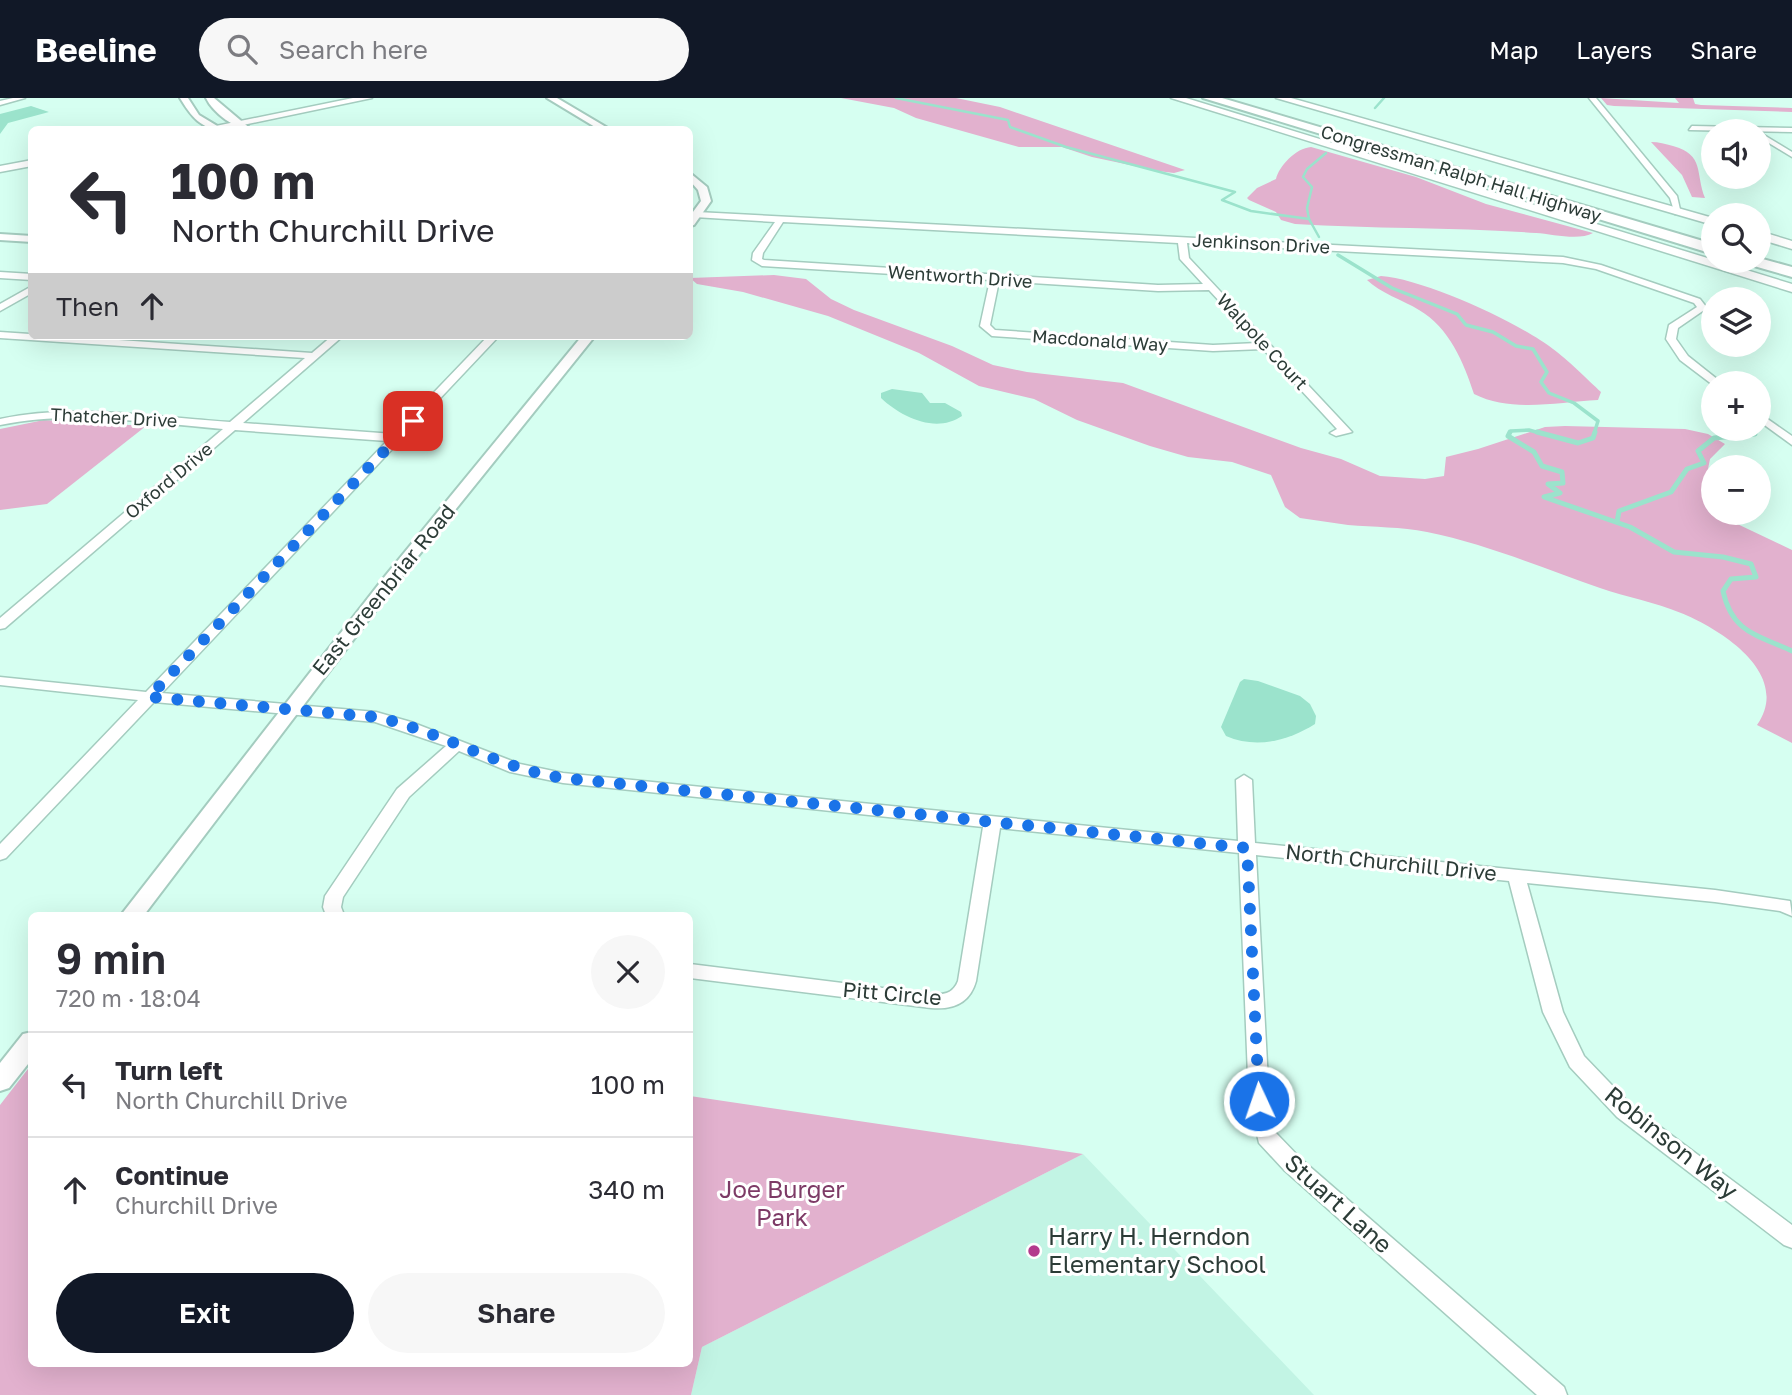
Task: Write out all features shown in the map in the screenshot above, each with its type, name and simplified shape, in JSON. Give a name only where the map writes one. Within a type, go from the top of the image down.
[{"type":"highway","name":"Congressman Ralph Hall Highway","points":[[1244,98],[1701,232]]},
{"type":"highway","name":"Congressman Ralph Hall Highway","points":[[1204,101],[1701,246]]},
{"type":"highway","points":[[1771,253],[1792,259]]},
{"type":"highway","points":[[1771,266],[1792,272]]},
{"type":"main road","points":[[224,126],[367,98]]},
{"type":"main road","points":[[1176,98],[1204,101],[1792,288]]},
{"type":"main road","points":[[1282,98],[1701,219]]},
{"type":"main road","points":[[0,169],[28,164]]},
{"type":"main road","points":[[1771,239],[1792,245]]},
{"type":"street","points":[[0,103],[22,98]]},
{"type":"street","points":[[184,98],[196,117],[213,126]]},
{"type":"street","points":[[210,98],[213,104],[242,126]]},
{"type":"street","points":[[551,98],[600,126]]},
{"type":"street","points":[[1592,98],[1674,198],[1678,212]]},
{"type":"street","points":[[1692,128],[1701,128]]},
{"type":"street","points":[[1771,131],[1792,130]]},
{"type":"street","points":[[1771,141],[1792,155]]},
{"type":"street","points":[[693,179],[703,189],[706,201],[693,220]]},
{"type":"street","name":"Jenkinson Drive","points":[[697,215],[1518,256],[1598,267],[1702,304],[1699,311],[1673,327],[1671,339],[1684,358],[1701,371]]},
{"type":"street","name":"Wentworth Drive","points":[[781,219],[758,253],[757,260],[762,263],[1157,288],[1211,287]]},
{"type":"street","points":[[0,237],[28,239]]},
{"type":"street","name":"Walpole Court","points":[[1182,240],[1185,258],[1346,432],[1336,433]]},
{"type":"street","points":[[0,275],[28,277]]},
{"type":"street","name":"Macdonald Way","points":[[995,279],[985,326],[992,333],[1213,348],[1267,346]]},
{"type":"street","points":[[0,308],[28,291]]},
{"type":"street","points":[[0,335],[28,337]]},
{"type":"street","points":[[75,340],[315,356]]},
{"type":"street","name":"Oxford Drive","points":[[0,625],[333,340]]},
{"type":"street","points":[[3,847],[490,340]]},
{"type":"street","name":"East Greenbriar Road","points":[[134,912],[392,578],[586,340]]},
{"type":"street","name":"Thatcher Drive","points":[[0,422],[24,416],[71,414],[396,438]]},
{"type":"street","points":[[1771,425],[1792,442]]},
{"type":"street","name":"North Churchill Drive","points":[[0,681],[288,711],[376,717],[406,725],[531,773],[563,778],[1715,896],[1784,905],[1792,910]]},
{"type":"street","points":[[334,912],[334,896],[396,804],[428,769],[457,745]]},
{"type":"street","name":"Stuart Lane","points":[[1244,780],[1259,1101],[1266,1137],[1293,1165],[1555,1395]]},
{"type":"street","name":"Pitt Circle","points":[[693,971],[940,1002],[956,998],[962,993],[967,981],[992,823]]},
{"type":"street","name":"Robinson Way","points":[[1516,876],[1553,1012],[1577,1061],[1624,1111],[1792,1238]]},
{"type":"street","points":[[0,1081],[28,1046]]},
{"type":"shaded area","points":[[31,106],[49,112],[8,123],[0,134],[0,114]]},
{"type":"shaded area","points":[[892,389],[922,393],[930,403],[945,403],[961,412],[962,416],[941,423],[919,421],[898,411],[881,398],[881,393]]},
{"type":"shaded area","points":[[1244,679],[1258,681],[1300,696],[1310,704],[1316,716],[1315,724],[1294,735],[1272,741],[1249,742],[1226,736],[1221,727],[1240,682]]},
{"type":"shaded area","name":"Harry H. Herndon Elementary School","points":[[1083,1154],[1314,1395],[691,1395],[702,1347]]},
{"type":"green space","points":[[841,98],[956,98],[1000,107],[1185,170],[1174,173],[1158,171],[1092,157],[1062,147],[1019,147],[916,118],[894,108]]},
{"type":"green space","points":[[1601,98],[1679,103],[1675,98],[1693,98],[1695,104],[1701,105],[1792,108],[1792,112],[1614,106],[1607,105]]},
{"type":"green space","points":[[1651,142],[1673,146],[1690,154],[1695,160],[1705,198],[1692,197],[1682,175]]},
{"type":"green space","points":[[1311,147],[1416,177],[1486,204],[1593,233],[1573,237],[1506,231],[1295,224],[1281,220],[1276,212],[1247,198],[1257,188],[1276,179],[1284,163],[1294,154]]},
{"type":"green space","points":[[774,275],[806,279],[831,299],[854,310],[952,346],[993,365],[1027,372],[1123,383],[1301,448],[1341,459],[1380,476],[1425,479],[1444,476],[1446,457],[1545,427],[1685,429],[1701,432],[1701,441],[1720,441],[1725,444],[1714,455],[1701,455],[1701,525],[1739,525],[1792,550],[1792,743],[1757,725],[1766,707],[1766,689],[1759,672],[1748,657],[1716,631],[1681,613],[1449,537],[1407,529],[1300,518],[1285,507],[1271,475],[1232,462],[1188,457],[1150,446],[1077,420],[1034,399],[979,386],[919,353],[828,316],[743,292],[697,284],[693,278]]},
{"type":"green space","points":[[1381,276],[1445,293],[1495,315],[1537,338],[1601,392],[1598,400],[1519,405],[1489,400],[1474,394],[1460,358],[1447,336],[1430,317],[1378,289],[1367,280]]},
{"type":"green space","points":[[44,420],[146,426],[47,504],[0,510],[0,429]]},
{"type":"green space","name":"Joe Burger Park","points":[[28,1069],[28,1367],[693,1367],[693,1096],[1083,1154],[702,1347],[691,1395],[0,1395],[0,1105]]},
{"type":"waterway","points":[[896,98],[1008,120],[1010,127],[1066,147],[1235,192],[1222,200],[1251,211],[1309,219]]},
{"type":"waterway","points":[[1375,108],[1384,98]]},
{"type":"waterway","points":[[1309,219],[1307,208],[1312,187],[1303,177],[1307,169],[1326,153]]},
{"type":"waterway","points":[[1309,219],[1319,237]]},
{"type":"waterway","points":[[1338,255],[1392,288],[1457,314],[1466,325],[1493,332],[1516,346],[1533,349],[1547,372],[1541,382],[1549,393],[1574,403],[1598,421],[1594,434]]},
{"type":"waterway","points":[[1509,434],[1511,431],[1529,430],[1543,434]]},
{"type":"waterway","points":[[1537,432],[1578,443],[1593,438],[1595,432]]},
{"type":"waterway","points":[[1509,434],[1508,436],[1534,452],[1542,466],[1562,472],[1563,483],[1548,484],[1560,493],[1544,497],[1630,527],[1674,552],[1723,557],[1751,564],[1756,577],[1731,579],[1723,591],[1727,605],[1733,616],[1748,631],[1792,651]]},
{"type":"waterway","points":[[1617,522],[1619,511],[1671,492],[1687,469],[1704,463],[1698,451],[1710,441]]},
{"type":"place","name":"Harry H. Herndon Elementary School","points":[[1034,1251]]},
{"type":"route","points":[[413,421],[149,697],[376,717],[406,725],[531,773],[563,778],[1247,848],[1259,1101]]}]
